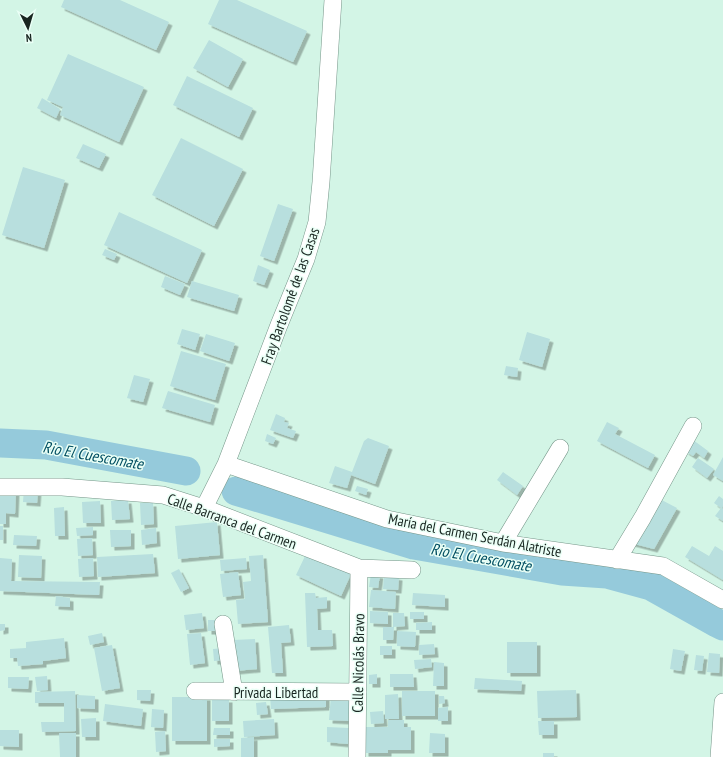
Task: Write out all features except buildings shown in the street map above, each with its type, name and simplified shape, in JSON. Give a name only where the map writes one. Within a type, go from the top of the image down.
[{"type":"street","name":"Fray Bartolomé de las Casas","points":[[206,504],[224,469],[306,259],[317,222],[322,174],[333,0]]},
{"type":"street","points":[[617,560],[643,517],[693,426]]},
{"type":"street","points":[[503,543],[560,448]]},
{"type":"street","name":"María del Carmen Serdán Alatriste","points":[[224,469],[387,520],[503,543],[663,566],[723,600]]},
{"type":"street","name":"Calle Barranca del Carmen","points":[[0,486],[62,487],[163,495],[206,504],[359,568],[412,570]]},
{"type":"street","name":"Calle Nicolás Bravo","points":[[356,757],[359,568]]},
{"type":"street","points":[[223,624],[234,692]]},
{"type":"street","name":"Privada Libertad","points":[[195,692],[358,692]]},
{"type":"street","points":[[719,757],[723,702]]},
{"type":"waterway","name":"Rio El Cuescomate","points":[[0,443],[46,445],[186,471]]},
{"type":"waterway","name":"Rio El Cuescomate","points":[[236,491],[414,545],[562,571],[607,574],[651,586],[723,626]]}]
